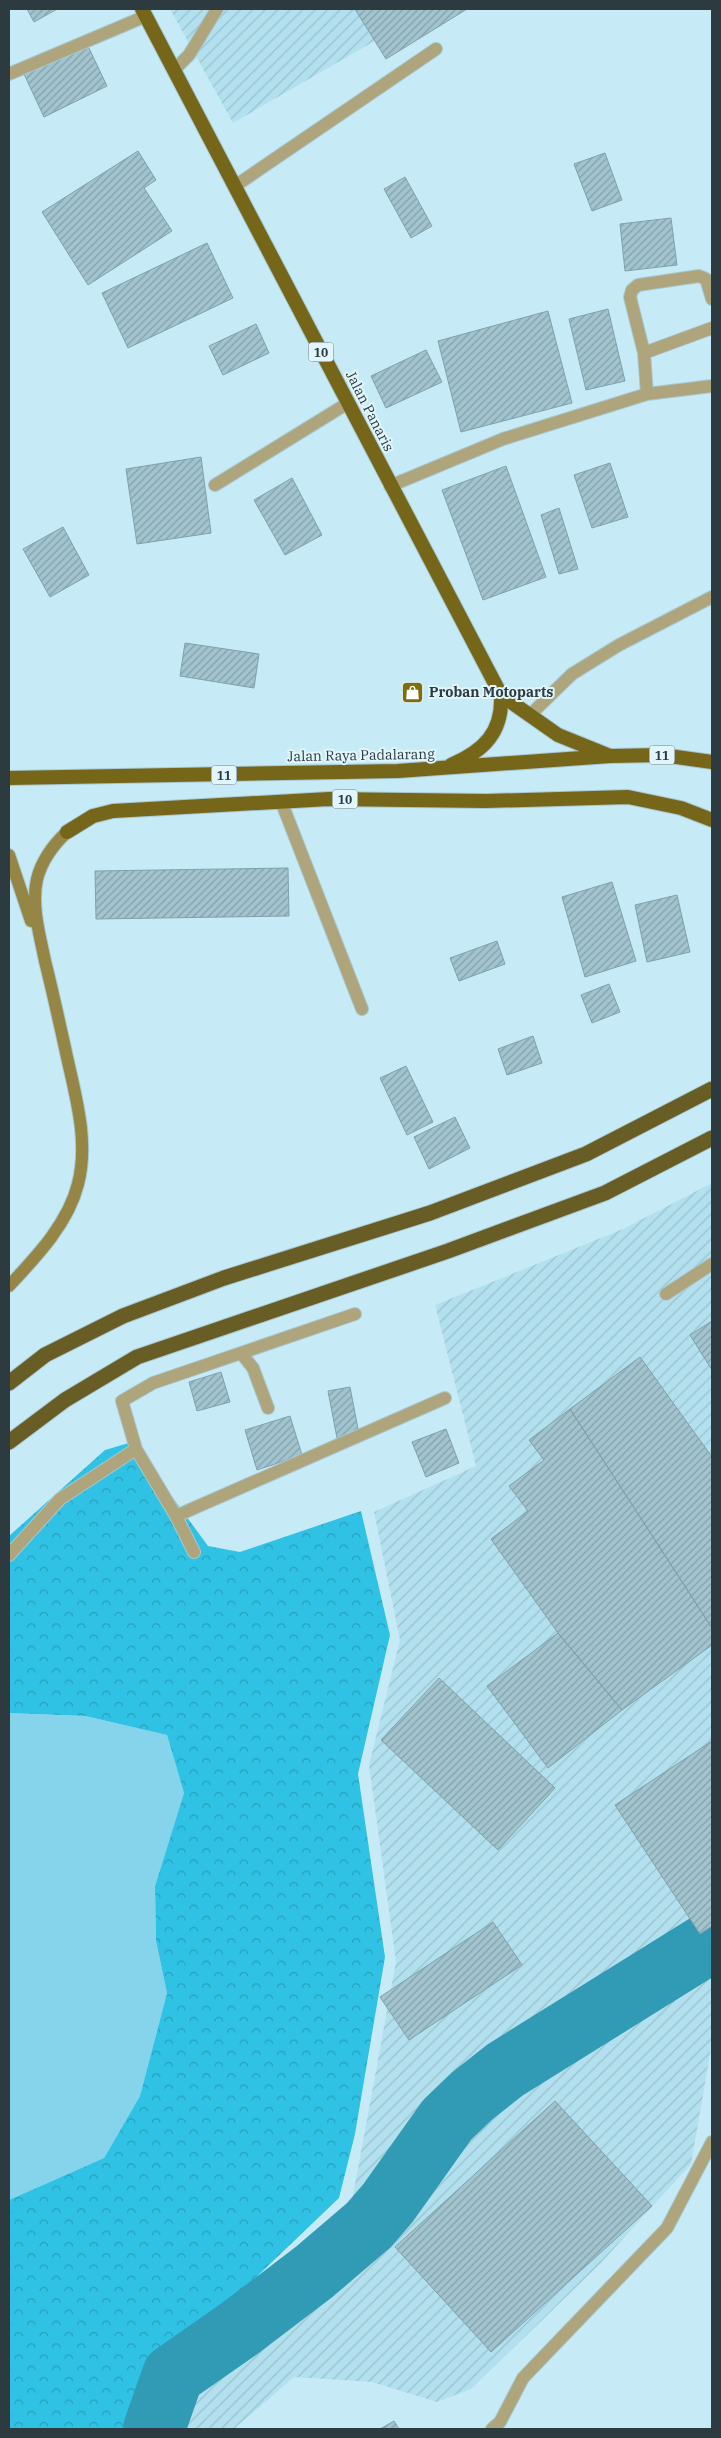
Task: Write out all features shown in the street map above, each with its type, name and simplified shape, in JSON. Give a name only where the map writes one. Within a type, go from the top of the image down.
[{"type":"highway","name":"Jalan Panaris","points":[[144,12],[390,486],[501,695],[558,735],[610,756]]},
{"type":"highway","points":[[440,770],[463,760],[492,736],[500,718],[501,695]]},
{"type":"highway","name":"Jalan Raya Padalarang","points":[[9,778],[440,770],[610,756],[662,755],[712,762]]},
{"type":"highway","name":"10","points":[[67,832],[93,816],[113,811],[281,802],[396,799],[486,801],[628,797],[681,808],[712,820]]},
{"type":"highway","points":[[9,1383],[45,1355],[123,1316],[224,1278],[430,1213],[586,1154],[712,1089]]},
{"type":"highway","points":[[9,1442],[65,1400],[137,1357],[448,1252],[605,1194],[712,1138]]},
{"type":"main road","points":[[9,1286],[67,1213],[78,1185],[82,1154],[80,1120],[39,932],[36,890],[46,857],[67,832]]},
{"type":"main road","points":[[9,856],[29,911],[60,1024]]},
{"type":"street","points":[[174,70],[189,55],[217,9]]},
{"type":"street","points":[[9,74],[144,12]]},
{"type":"street","points":[[235,186],[436,49]]},
{"type":"street","points":[[646,394],[644,353],[630,297],[632,290],[638,285],[699,276],[706,279],[712,299]]},
{"type":"street","points":[[644,353],[712,328]]},
{"type":"street","points":[[390,486],[503,439],[646,394],[712,386]]},
{"type":"street","points":[[215,485],[348,403]]},
{"type":"street","points":[[530,715],[572,674],[619,645],[712,597]]},
{"type":"street","points":[[281,802],[362,1009]]},
{"type":"street","points":[[666,1294],[712,1264]]},
{"type":"street","points":[[194,1552],[176,1516],[136,1449],[122,1401],[153,1383],[355,1314]]},
{"type":"street","points":[[241,1353],[253,1368],[268,1408]]},
{"type":"street","points":[[176,1516],[445,1398]]},
{"type":"street","points":[[9,1555],[60,1499],[136,1449]]},
{"type":"street","points":[[499,2427],[523,2378],[668,2228],[712,2142]]},
{"type":"shaded area","points":[[170,9],[430,9],[233,123]]},
{"type":"shaded area","points":[[712,1183],[712,2043],[691,2164],[600,2264],[471,2389],[437,2402],[372,2382],[294,2377],[234,2429],[169,2429],[233,2321],[273,2276],[351,2206],[396,1962],[369,1765],[400,1640],[374,1512],[476,1466],[435,1305],[623,1229]]},
{"type":"shaded area","points":[[9,1713],[85,1716],[167,1735],[184,1793],[155,1886],[156,1941],[167,1993],[140,2096],[104,2158],[9,2200]]},
{"type":"green space","points":[[132,1442],[208,1546],[240,1552],[361,1511],[390,1635],[358,1774],[385,1957],[355,2134],[339,2198],[227,2305],[207,2332],[155,2378],[137,2429],[9,2429],[9,2200],[104,2158],[140,2096],[167,1993],[156,1941],[155,1886],[184,1793],[167,1735],[85,1716],[9,1713],[9,1536],[105,1450]]},
{"type":"building","points":[[27,9],[57,9],[34,22]]},
{"type":"building","points":[[355,9],[467,9],[386,59]]},
{"type":"building","points":[[87,44],[107,86],[44,117],[24,74]]},
{"type":"building","points":[[138,151],[156,180],[144,188],[172,231],[88,285],[42,212]]},
{"type":"building","points":[[605,153],[622,200],[592,211],[574,164]]},
{"type":"building","points":[[405,177],[432,226],[411,238],[384,189]]},
{"type":"building","points":[[671,218],[677,265],[625,271],[620,224]]},
{"type":"building","points":[[207,243],[233,298],[128,348],[102,293]]},
{"type":"building","points":[[608,309],[625,381],[586,390],[569,319]]},
{"type":"building","points":[[548,311],[572,403],[461,432],[438,341]]},
{"type":"building","points":[[256,324],[269,353],[223,375],[209,346]]},
{"type":"building","points":[[426,350],[442,382],[386,408],[371,376]]},
{"type":"building","points":[[201,457],[211,533],[137,544],[126,469]]},
{"type":"building","points":[[610,463],[628,517],[592,528],[574,475]]},
{"type":"building","points":[[506,466],[546,577],[483,600],[442,490]]},
{"type":"building","points":[[292,478],[322,535],[285,555],[254,500]]},
{"type":"building","points":[[559,508],[578,569],[559,574],[541,515]]},
{"type":"building","points":[[63,527],[89,575],[50,597],[23,549]]},
{"type":"building","points":[[185,643],[259,654],[254,688],[180,676]]},
{"type":"building","points":[[288,868],[289,916],[96,919],[95,871]]},
{"type":"building","points":[[612,882],[636,961],[585,977],[562,897]]},
{"type":"building","points":[[677,895],[690,952],[647,962],[635,905]]},
{"type":"building","points":[[497,941],[505,964],[459,981],[450,958]]},
{"type":"building","points":[[609,984],[620,1012],[592,1023],[581,995]]},
{"type":"building","points":[[533,1036],[542,1063],[507,1075],[498,1049]]},
{"type":"building","points":[[406,1066],[433,1122],[407,1135],[380,1078]]},
{"type":"building","points":[[455,1117],[470,1148],[429,1169],[414,1137]]},
{"type":"building","points":[[712,1321],[712,1370],[690,1335]]},
{"type":"building","points":[[640,1357],[712,1457],[712,1628],[570,1409]]},
{"type":"building","points":[[221,1372],[230,1402],[197,1411],[189,1382]]},
{"type":"building","points":[[350,1387],[359,1434],[337,1438],[328,1391]]},
{"type":"building","points":[[570,1409],[712,1628],[712,1645],[622,1710],[558,1633],[491,1539],[528,1511],[509,1486],[544,1460],[529,1440]]},
{"type":"building","points":[[290,1416],[302,1455],[257,1470],[245,1430]]},
{"type":"building","points":[[446,1429],[459,1463],[426,1477],[412,1442]]},
{"type":"building","points":[[558,1633],[622,1710],[548,1768],[487,1686]]},
{"type":"building","points":[[439,1678],[555,1788],[498,1850],[381,1740]]},
{"type":"building","points":[[712,1741],[712,1926],[700,1934],[615,1805]]},
{"type":"building","points":[[493,1922],[522,1965],[409,2040],[380,1997]]},
{"type":"building","points":[[555,2101],[652,2206],[491,2352],[395,2247]]},
{"type":"building","points":[[394,2421],[399,2429],[380,2429]]},
{"type":"waterway","points":[[154,2429],[173,2375],[239,2329],[314,2272],[369,2225],[388,2203],[447,2120],[472,2096],[505,2070],[712,1941]]},
{"type":"place","name":"Proban Motoparts","points":[[413,692]]}]
